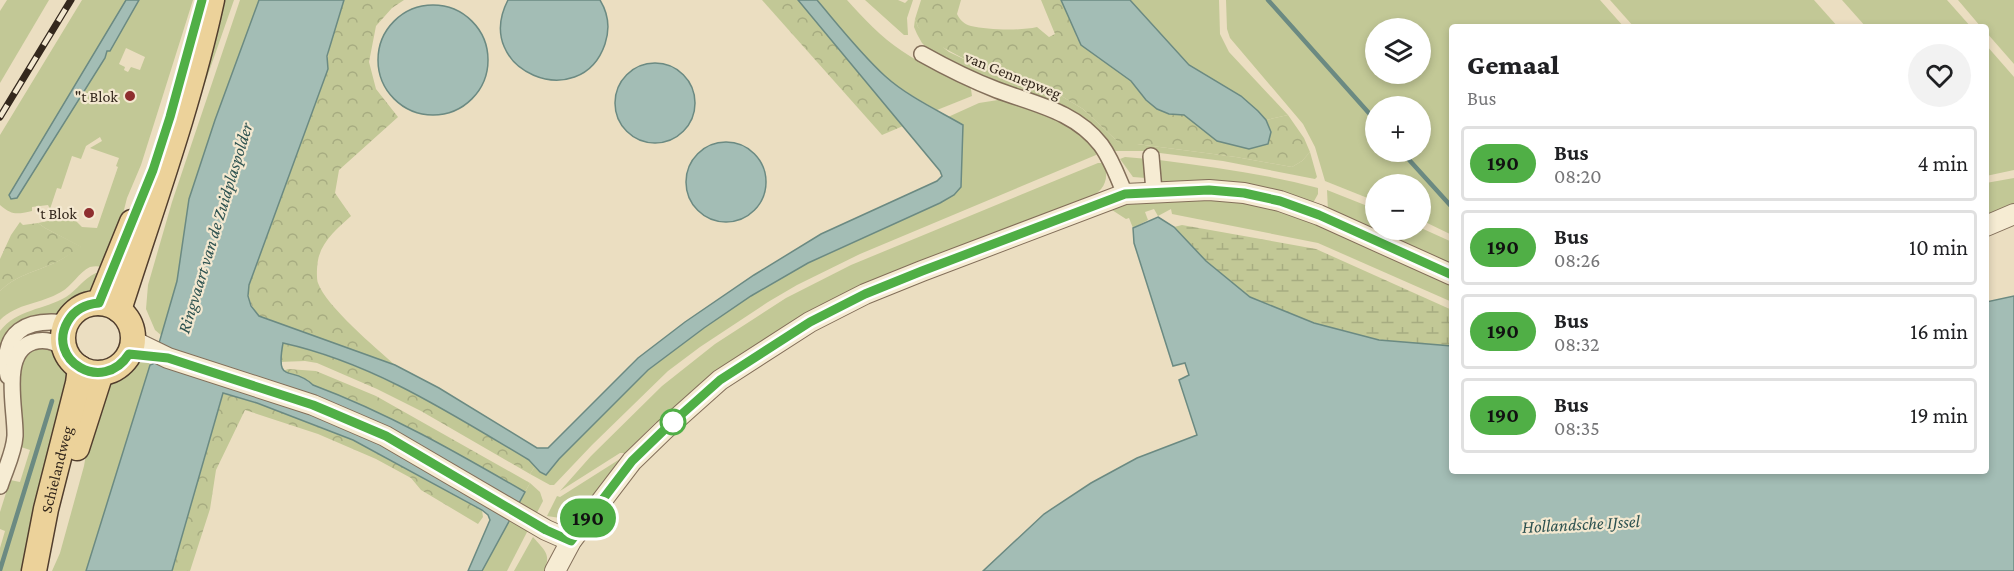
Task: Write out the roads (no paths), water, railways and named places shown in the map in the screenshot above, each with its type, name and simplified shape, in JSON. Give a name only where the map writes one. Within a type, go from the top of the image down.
[{"type":"main road","points":[[109,307],[170,117],[202,0]]},
{"type":"main road","points":[[109,307],[182,118],[212,0]]},
{"type":"main road","points":[[109,307],[130,324],[139,350],[120,365],[91,371],[73,363],[64,348],[66,323],[80,308],[109,307]]},
{"type":"main road","name":"Schielandweg","points":[[34,571],[46,509],[78,383],[91,371]]},
{"type":"main road","name":"Schielandweg","points":[[40,571],[91,371]]},
{"type":"street","name":"van Gennepweg","points":[[922,54],[960,75],[1048,107],[1072,119],[1101,145],[1125,194]]},
{"type":"street","points":[[1151,156],[1154,191]]},
{"type":"street","points":[[555,571],[571,541],[632,461],[720,380],[810,322],[865,294],[1125,194],[1209,190],[1244,193],[1280,201],[1319,215],[1449,273]]},
{"type":"street","points":[[1989,225],[2014,214]]},
{"type":"street","points":[[0,486],[14,440],[15,422],[11,389],[4,363],[4,352],[9,339],[26,325],[53,321],[66,323]]},
{"type":"street","points":[[11,389],[15,357],[27,344],[45,340],[64,348]]},
{"type":"street","points":[[139,350],[313,405],[386,436],[546,530],[571,541]]},
{"type":"water","points":[[126,0],[139,0],[110,51],[107,51],[105,58],[17,198],[11,199],[9,195]]},
{"type":"water","name":"Ringvaart van de Zuidplaspolder","points":[[259,0],[344,0],[327,56],[328,69],[249,285],[248,296],[251,306],[259,316],[395,365],[439,388],[537,448],[548,448],[638,358],[685,322],[754,275],[821,234],[937,181],[942,176],[798,0],[817,0],[858,49],[885,76],[912,96],[963,125],[961,187],[954,195],[940,203],[808,263],[751,296],[704,328],[648,370],[559,459],[546,475],[529,460],[410,391],[348,363],[283,343],[281,365],[287,373],[305,379],[313,385],[395,421],[525,492],[482,571],[468,571],[490,520],[482,510],[353,440],[257,403],[223,393],[172,571],[86,571],[150,365],[153,364],[177,281],[189,199]]},
{"type":"water","points":[[508,0],[600,0],[608,27],[605,44],[592,65],[575,77],[554,80],[534,75],[516,64],[504,47],[501,25]]},
{"type":"water","points":[[1061,0],[1130,0],[1189,65],[1241,96],[1258,111],[1266,120],[1271,132],[1268,144],[1249,149],[1217,141],[1184,115],[1169,114],[1157,109],[1146,100],[1131,81],[1081,45]]},
{"type":"water","points":[[433,5],[454,10],[472,21],[483,39],[488,60],[483,81],[472,99],[454,110],[433,115],[412,110],[394,99],[383,81],[378,60],[383,39],[394,21],[412,10]]},
{"type":"water","points":[[655,63],[670,66],[683,75],[692,88],[695,103],[692,118],[683,131],[670,140],[655,143],[640,140],[627,131],[618,118],[615,103],[618,88],[627,75],[640,66]]},
{"type":"water","points":[[726,142],[741,145],[754,154],[763,167],[766,182],[763,197],[754,210],[741,219],[726,222],[711,219],[698,210],[689,197],[686,182],[689,167],[698,154],[711,145]]},
{"type":"water","name":"Hollandsche IJssel","points":[[1158,217],[1174,227],[1206,261],[1250,297],[1314,323],[1379,340],[1449,346],[1449,474],[1989,474],[1989,301],[2014,296],[2014,571],[983,571],[1044,514],[1091,483],[1137,458],[1197,435],[1179,380],[1189,375],[1185,363],[1173,366],[1134,243],[1133,228]]},
{"type":"waterway","points":[[1268,0],[1365,109]]},
{"type":"waterway","points":[[1411,162],[1449,204]]},
{"type":"waterway","points":[[0,570],[52,401]]},
{"type":"railway","points":[[0,117],[71,0]]},
{"type":"place","name":"\"t Blok","points":[[130,96]]},
{"type":"place","name":"'t Blok","points":[[89,213]]}]
